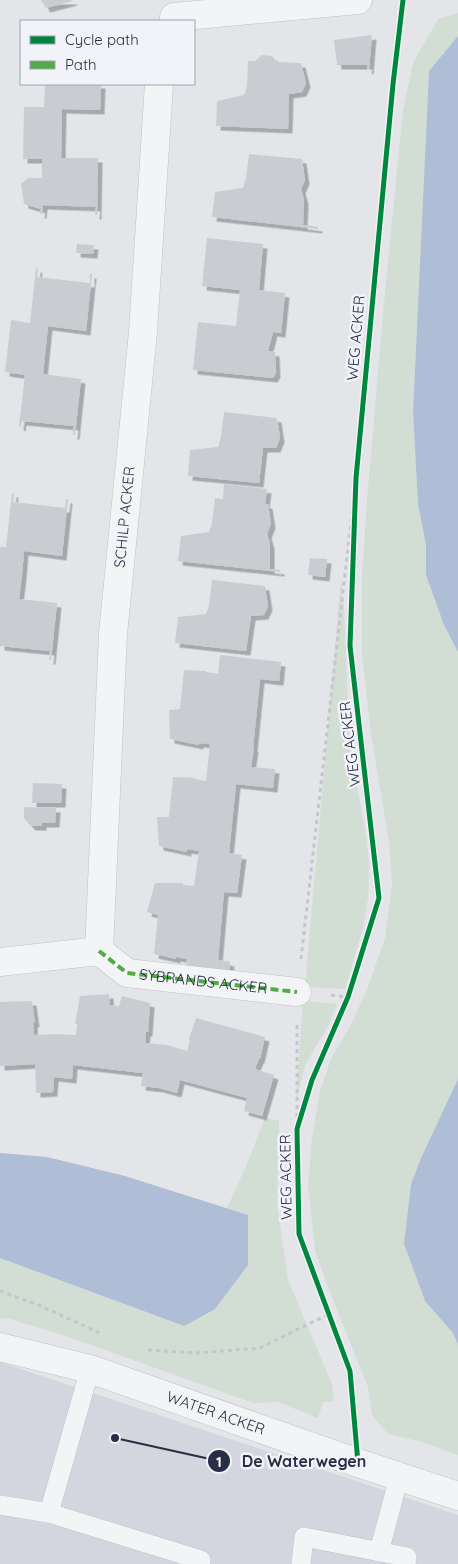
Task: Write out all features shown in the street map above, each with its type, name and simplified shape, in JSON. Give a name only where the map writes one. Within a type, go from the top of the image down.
[{"type":"street","points":[[174,13],[358,0]]},
{"type":"street","name":"SCHILP ACKER","points":[[99,950],[113,634],[143,332],[159,85]]},
{"type":"street","points":[[0,962],[99,950]]},
{"type":"street","name":"SYBRANDS ACKER","points":[[99,950],[127,973],[297,992]]},
{"type":"street","name":"WATER ACKER","points":[[0,1347],[90,1369],[458,1496]]},
{"type":"lane","points":[[49,1513],[90,1369]]},
{"type":"lane","points":[[379,1552],[400,1477]]},
{"type":"lane","points":[[0,1505],[49,1513],[201,1560],[200,1564]]},
{"type":"lane","points":[[301,1564],[304,1537],[407,1557],[406,1564]]},
{"type":"path","points":[[297,1129],[297,992],[357,469]]},
{"type":"path","points":[[353,557],[356,478]]},
{"type":"path","points":[[345,1005],[351,988]]},
{"type":"path","points":[[0,1292],[36,1304],[103,1334]]},
{"type":"path","points":[[325,1305],[332,1322]]},
{"type":"path","points":[[145,1350],[197,1353],[260,1348],[329,1314]]},
{"type":"shaded area","points":[[458,13],[458,36],[429,71],[413,412],[418,504],[426,545],[426,575],[444,625],[458,652],[458,1079],[411,1184],[404,1244],[425,1301],[453,1333],[458,1345],[458,1455],[422,1442],[388,1434],[372,1415],[368,1387],[315,1250],[308,1186],[312,1137],[320,1091],[331,1059],[349,1028],[367,990],[385,938],[392,884],[389,842],[371,734],[362,654],[362,576],[367,500],[403,110],[413,63],[438,19]]},
{"type":"shaded area","points":[[341,579],[350,749],[366,835],[369,864],[368,897],[363,928],[345,989],[305,987]]},
{"type":"shaded area","points":[[303,1001],[337,1004],[329,1024],[305,1065],[296,1101]]},
{"type":"shaded area","points":[[265,1118],[279,1121],[277,1204],[288,1280],[332,1384],[334,1401],[323,1402],[318,1418],[278,1402],[253,1403],[69,1337],[10,1319],[0,1318],[0,1258],[184,1326],[248,1215],[227,1208]]},
{"type":"shaded area","points":[[0,1362],[458,1515],[458,1564],[0,1564]]},
{"type":"water","points":[[458,36],[458,652],[444,625],[426,575],[426,545],[418,504],[413,412],[429,71]]},
{"type":"water","points":[[458,1079],[458,1345],[453,1333],[425,1301],[404,1244],[411,1184]]},
{"type":"water","points":[[0,1153],[47,1157],[125,1176],[248,1215],[248,1265],[215,1309],[184,1326],[0,1258]]},
{"type":"building","points":[[41,0],[72,0],[73,1],[46,8]]},
{"type":"building","points":[[372,35],[369,70],[367,69],[368,65],[337,65],[334,40]]},
{"type":"building","points":[[262,55],[272,56],[277,62],[301,63],[306,83],[302,92],[289,94],[288,129],[216,126],[217,101],[244,95],[247,86],[248,61],[255,61]]},
{"type":"building","points":[[45,85],[101,85],[100,110],[62,109],[61,158],[98,158],[97,215],[95,215],[96,207],[43,205],[42,214],[40,214],[41,209],[24,204],[21,184],[28,178],[42,178],[42,159],[23,159],[24,107],[44,107]]},
{"type":"building","points":[[249,154],[302,159],[305,180],[301,189],[304,200],[303,225],[318,227],[318,229],[212,217],[215,192],[243,188]]},
{"type":"building","points":[[207,238],[263,244],[259,290],[285,293],[281,333],[273,332],[268,351],[275,352],[276,373],[273,378],[193,370],[198,322],[236,326],[240,290],[202,286]]},
{"type":"building","points":[[77,244],[94,245],[93,254],[76,253]]},
{"type":"building","points":[[36,268],[38,269],[37,277],[90,283],[90,274],[92,274],[86,331],[48,326],[43,374],[81,379],[75,435],[73,435],[74,426],[22,421],[21,427],[19,426],[25,375],[5,372],[11,320],[30,323]]},
{"type":"building","points":[[224,412],[277,418],[280,438],[276,448],[263,448],[259,483],[188,476],[190,450],[218,447]]},
{"type":"building","points":[[224,484],[267,489],[265,504],[268,504],[271,524],[267,534],[270,544],[270,569],[280,570],[280,572],[178,561],[181,536],[209,532],[215,498],[223,499]]},
{"type":"building","points":[[12,493],[14,493],[13,502],[65,508],[66,499],[68,499],[62,556],[24,551],[19,599],[57,603],[51,660],[49,660],[50,651],[0,646],[0,547],[6,547]]},
{"type":"building","points":[[310,558],[327,559],[325,577],[308,575]]},
{"type":"building","points":[[212,580],[265,586],[268,606],[264,615],[251,616],[246,651],[175,643],[178,617],[206,614]]},
{"type":"building","points":[[220,655],[281,662],[279,681],[260,679],[251,767],[275,769],[273,788],[236,784],[229,853],[242,855],[237,893],[224,892],[218,960],[230,962],[228,981],[185,976],[187,959],[176,957],[176,959],[154,954],[158,915],[147,912],[155,883],[183,883],[183,885],[194,886],[199,851],[187,849],[187,852],[159,846],[157,817],[169,817],[173,777],[195,778],[206,781],[210,744],[199,743],[199,745],[170,739],[169,710],[180,709],[184,670],[206,671],[218,674]]},
{"type":"building","points":[[33,783],[62,784],[61,803],[32,803]]},
{"type":"building","points":[[24,807],[56,808],[55,823],[42,823],[42,826],[31,826],[24,818]]},
{"type":"building","points":[[109,994],[110,1005],[119,1006],[122,996],[150,1003],[148,1032],[146,1032],[145,1043],[167,1045],[187,1051],[196,1018],[265,1037],[260,1059],[255,1069],[274,1075],[262,1116],[244,1111],[247,1098],[180,1080],[177,1093],[141,1086],[143,1073],[73,1065],[72,1079],[54,1077],[53,1092],[36,1093],[35,1064],[0,1066],[0,1002],[32,1001],[35,1023],[33,1023],[34,1035],[76,1035],[77,1024],[75,1024],[80,996]]},
{"type":"marked path","points":[[99,951],[127,973],[297,992]]},
{"type":"cycle path","name":"WEG ACKER","points":[[358,1463],[350,1371],[299,1234],[297,1129],[312,1080],[348,997],[379,898],[350,646],[356,478],[393,84],[403,0]]},
{"type":"place","name":"De Waterwegen","points":[[115,1438]]}]
